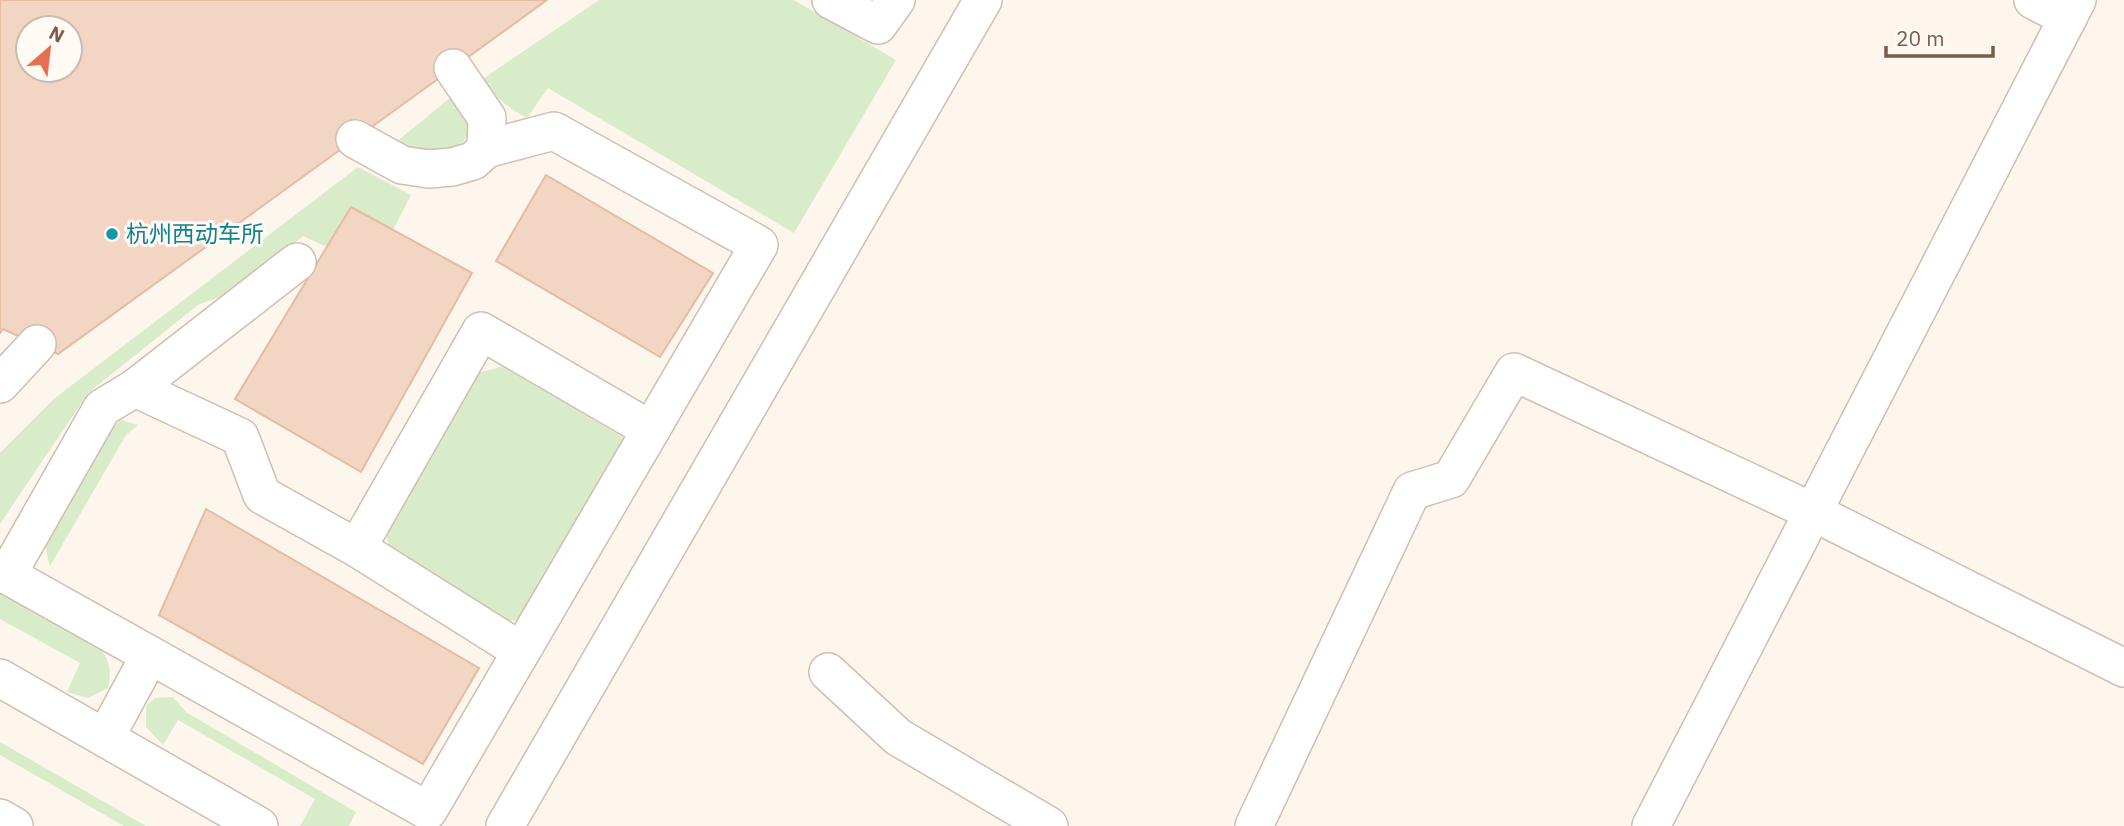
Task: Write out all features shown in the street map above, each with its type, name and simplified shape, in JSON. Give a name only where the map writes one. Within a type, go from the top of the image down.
[{"type":"street","points":[[831,0],[878,25],[896,0]]},
{"type":"street","points":[[505,826],[983,0]]},
{"type":"street","points":[[1651,826],[2072,9],[2033,0]]},
{"type":"street","points":[[453,68],[487,118],[486,149]]},
{"type":"street","points":[[298,262],[135,388],[102,408],[4,573],[428,811],[759,245],[554,131],[486,149],[473,161],[452,167],[429,169],[402,165],[355,139]]},
{"type":"street","points":[[357,548],[481,331],[651,430]]},
{"type":"street","points":[[0,384],[37,344]]},
{"type":"street","points":[[1254,826],[1412,491],[1451,479],[1514,372],[1813,512],[2124,668]]},
{"type":"street","points":[[135,388],[240,437],[262,495],[357,548],[521,651]]},
{"type":"street","points":[[105,738],[150,655]]},
{"type":"street","points":[[828,672],[898,737],[1049,826]]},
{"type":"street","points":[[0,678],[260,826]]},
{"type":"street","points":[[0,818],[15,826]]},
{"type":"green space","points":[[599,0],[794,0],[896,60],[794,233],[548,88],[527,118],[497,97],[484,78]]},
{"type":"green space","points":[[450,98],[473,125],[464,141],[454,151],[420,154],[396,142]]},
{"type":"green space","points":[[358,167],[411,195],[393,230],[351,207],[327,247],[303,236],[240,289],[198,305],[88,393],[0,524],[0,453],[55,398]]},
{"type":"green space","points":[[504,366],[622,437],[626,455],[523,621],[504,620],[391,551],[385,532],[462,387],[478,373]]},
{"type":"green space","points":[[121,420],[138,425],[126,435],[50,566],[45,546],[110,430]]},
{"type":"green space","points":[[0,590],[100,649],[109,667],[108,688],[88,698],[67,692],[80,663],[0,619]]},
{"type":"green space","points":[[173,697],[186,712],[356,812],[349,826],[300,826],[315,799],[178,720],[163,745],[146,727],[146,706],[155,698]]},
{"type":"green space","points":[[0,742],[146,826],[124,826],[0,755]]},
{"type":"building","name":"杭州西动车所","points":[[0,0],[547,0],[58,354],[3,329],[0,333]]},
{"type":"building","points":[[546,175],[713,273],[660,357],[496,261]]},
{"type":"building","points":[[351,207],[472,273],[361,472],[235,399]]},
{"type":"building","points":[[206,509],[479,668],[423,764],[159,615]]},
{"type":"place","name":"杭州西动车所","points":[[112,234]]}]
